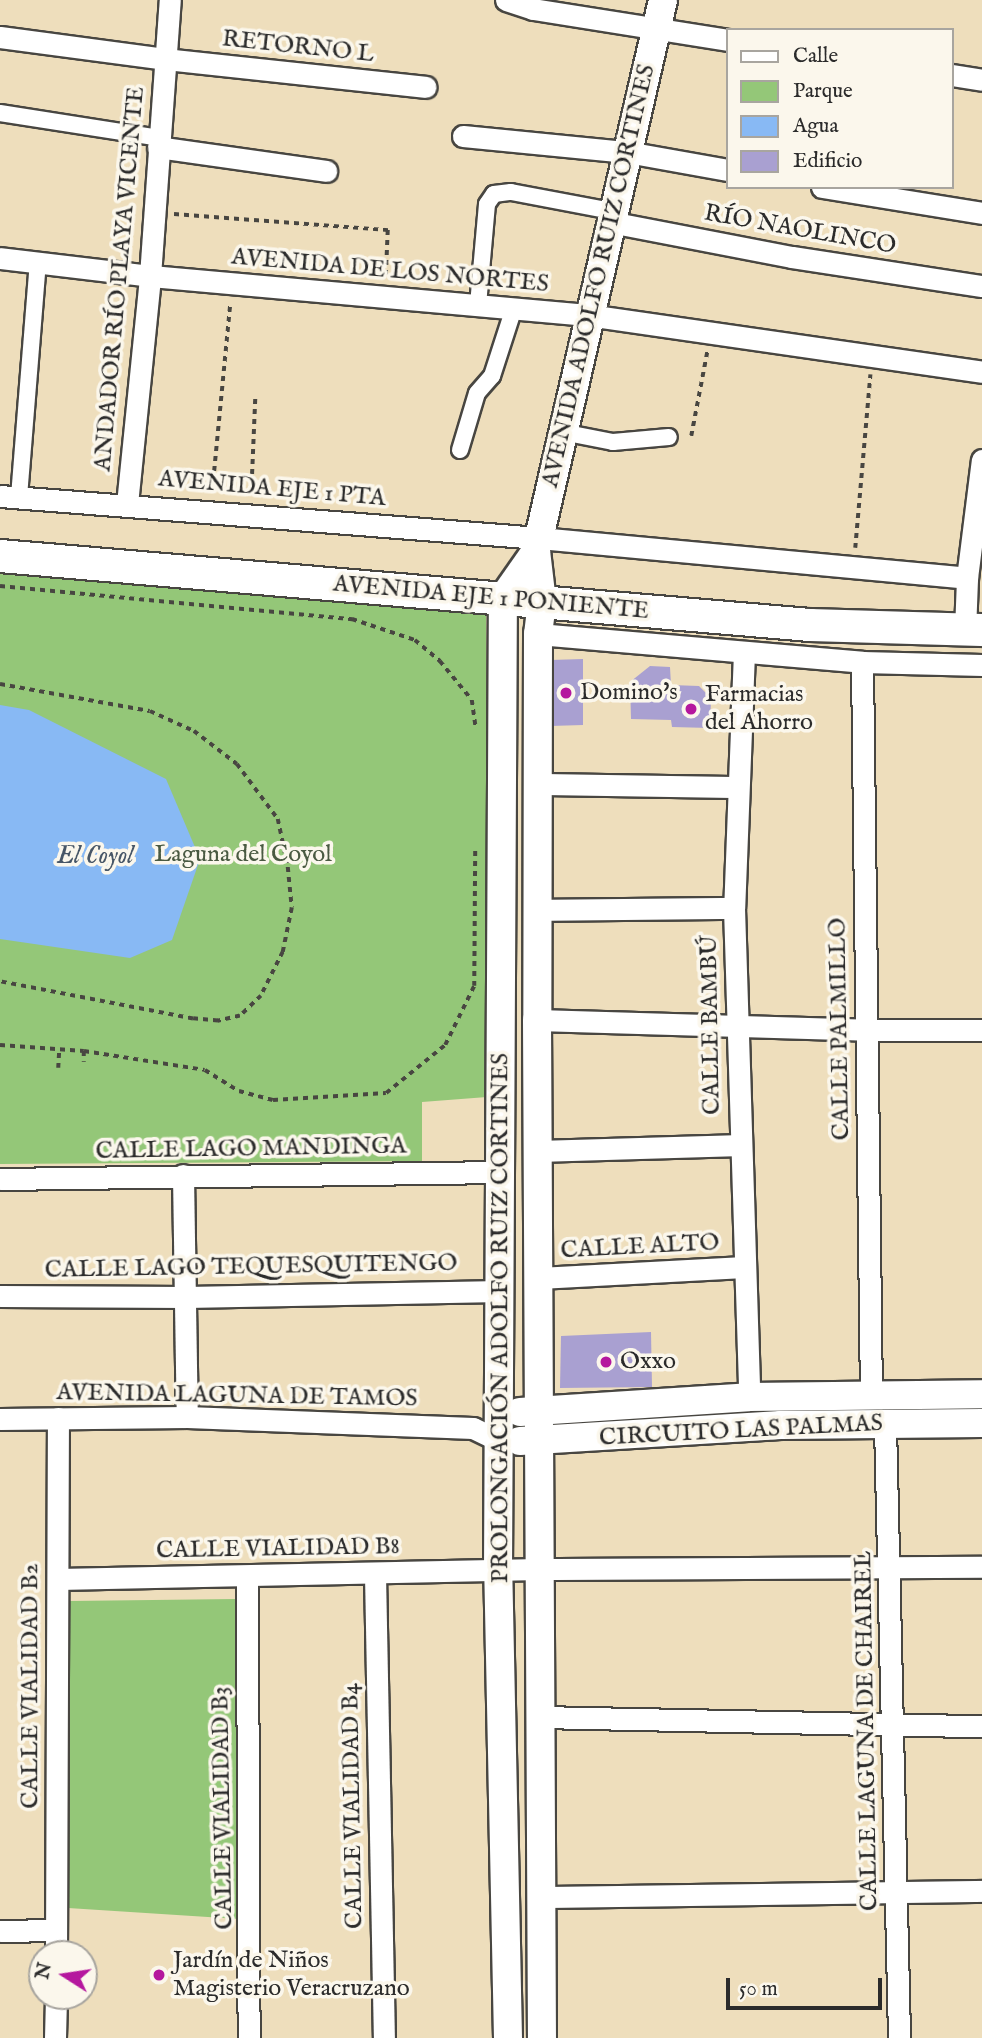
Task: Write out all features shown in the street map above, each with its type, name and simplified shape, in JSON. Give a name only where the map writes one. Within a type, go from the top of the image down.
[{"type":"main road","name":"AVENIDA EJE 1 PONIENTE","points":[[0,556],[809,625],[973,631]]},
{"type":"street","name":"ANDADOR RÍO PLAYA VICENTE","points":[[127,504],[150,276],[170,0]]},
{"type":"street","points":[[506,0],[533,9],[726,40]]},
{"type":"street","name":"AVENIDA ADOLFO RUIZ CORTINES","points":[[542,602],[537,545],[588,315],[663,0]]},
{"type":"street","name":"RETORNO L","points":[[0,37],[165,59],[426,87]]},
{"type":"street","points":[[954,75],[982,80]]},
{"type":"street","points":[[0,113],[326,171]]},
{"type":"street","points":[[463,136],[627,152],[726,170]]},
{"type":"street","points":[[834,189],[982,213]]},
{"type":"street","points":[[478,305],[487,204],[494,194],[511,192],[611,217]]},
{"type":"street","name":"RÍO NAOLINCO","points":[[611,217],[792,257],[982,286]]},
{"type":"street","name":"AVENIDA DE LOS NORTES","points":[[0,258],[232,284],[588,315],[982,372]]},
{"type":"street","points":[[9,496],[38,263]]},
{"type":"street","points":[[460,450],[477,393],[492,376],[514,308]]},
{"type":"street","points":[[562,432],[612,442],[670,438]]},
{"type":"street","points":[[973,631],[967,578],[982,460]]},
{"type":"street","name":"AVENIDA EJE 1 PTA","points":[[9,496],[250,514],[537,545],[967,578]]},
{"type":"street","name":"AVENIDA ADOLFO RUIZ CORTINES","points":[[503,598],[537,545]]},
{"type":"street","name":"PROLONGACIÓN ADOLFO RUIZ CORTINES","points":[[503,598],[503,1172],[498,1570],[508,2038]]},
{"type":"street","name":"PROLONGACIÓN ADOLFO RUIZ CORTINES","points":[[542,602],[538,634],[537,910],[542,2038]]},
{"type":"street","name":"AVENIDA EJE 1 PONIENTE","points":[[538,634],[862,662],[982,665]]},
{"type":"street","name":"CALLE BAMBÚ","points":[[744,652],[734,908],[749,1397]]},
{"type":"street","name":"CALLE PALMILLO","points":[[862,662],[871,1394]]},
{"type":"street","points":[[502,804],[538,792],[738,787]]},
{"type":"street","points":[[537,910],[734,908]]},
{"type":"street","points":[[502,992],[537,991]]},
{"type":"street","points":[[537,1020],[867,1030],[982,1030]]},
{"type":"street","points":[[539,1151],[740,1145]]},
{"type":"street","name":"CALLE LAGO MANDINGA","points":[[0,1179],[503,1172]]},
{"type":"street","points":[[183,1175],[187,1417]]},
{"type":"street","name":"CALLE ALTO","points":[[540,1278],[743,1267]]},
{"type":"street","name":"CALLE LAGO TEQUESQUITENGO","points":[[0,1296],[186,1297],[502,1291]]},
{"type":"street","name":"CIRCUITO LAS PALMAS","points":[[501,1427],[539,1409],[749,1397],[982,1394]]},
{"type":"street","name":"AVENIDA LAGUNA DE TAMOS","points":[[0,1419],[187,1417],[501,1427]]},
{"type":"street","name":"CALLE VIALIDAD B2","points":[[56,1940],[58,1418]]},
{"type":"street","name":"CIRCUITO LAS PALMAS","points":[[501,1427],[539,1440],[781,1425],[982,1423]]},
{"type":"street","name":"CALLE LAGUNA DE CHAIREL","points":[[885,1424],[899,2038]]},
{"type":"street","name":"CALLE VIALIDAD B8","points":[[58,1579],[540,1569],[982,1567]]},
{"type":"street","name":"CALLE VIALIDAD B4","points":[[375,1574],[384,2038]]},
{"type":"street","name":"CALLE VIALIDAD B3","points":[[247,1577],[249,2038]]},
{"type":"street","points":[[539,1717],[893,1727],[982,1726]]},
{"type":"street","points":[[540,1896],[982,1891]]},
{"type":"street","points":[[0,1931],[56,1930]]},
{"type":"street","points":[[55,2010],[55,2038]]},
{"type":"path","points":[[155,212],[388,230],[385,297]]},
{"type":"path","points":[[210,511],[232,284]]},
{"type":"path","points":[[691,436],[710,332]]},
{"type":"path","points":[[853,568],[872,356]]},
{"type":"path","points":[[250,514],[255,399]]},
{"type":"path","points":[[0,586],[352,619],[415,640],[440,661],[472,700],[477,729]]},
{"type":"path","points":[[0,684],[150,711],[194,731],[237,764],[278,819],[288,867],[292,908],[283,952],[261,996],[240,1016],[218,1021],[193,1019],[0,982]]},
{"type":"path","points":[[0,1045],[84,1051],[205,1070],[239,1091],[273,1100],[386,1093],[445,1045],[474,986],[475,837]]},
{"type":"path","points":[[58,1068],[59,1051]]},
{"type":"path","points":[[84,1051],[84,1062]]},
{"type":"green space","name":"Laguna del Coyol","points":[[0,574],[486,614],[487,1097],[422,1102],[422,1161],[0,1164]]},
{"type":"green space","points":[[235,1599],[239,1919],[68,1908],[70,1601]]},
{"type":"water","name":"El Coyol","points":[[0,705],[29,710],[166,779],[200,859],[172,940],[130,958],[0,939]]},
{"type":"building","name":"Domino's","points":[[583,659],[583,725],[550,726],[550,660]]},
{"type":"building","points":[[650,666],[670,667],[671,685],[699,686],[711,698],[710,728],[672,727],[671,720],[631,719],[630,682]]},
{"type":"building","name":"Oxxo","points":[[651,1332],[652,1387],[560,1388],[561,1336]]},
{"type":"place","name":"Domino's","points":[[566,693]]},
{"type":"place","name":"Farmacias del Ahorro","points":[[691,709]]},
{"type":"place","name":"Oxxo","points":[[606,1362]]},
{"type":"place","name":"Jardín de Niños Magisterio Veracruzano","points":[[159,1975]]}]
